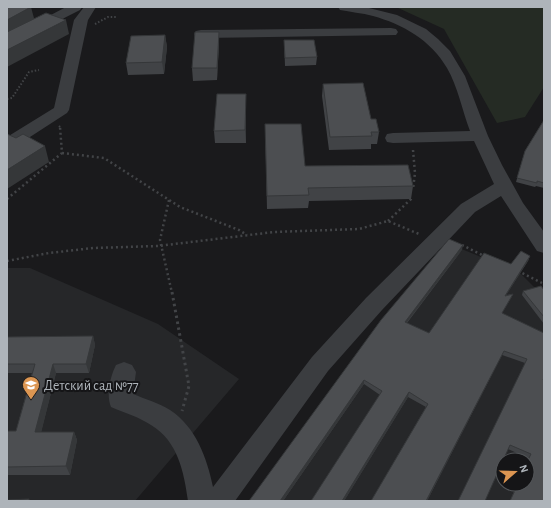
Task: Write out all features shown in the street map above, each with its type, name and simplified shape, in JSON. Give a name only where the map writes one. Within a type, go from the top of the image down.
[{"type":"street","points":[[7,42],[76,7]]},
{"type":"street","points":[[7,144],[61,110],[81,20],[90,7]]},
{"type":"street","points":[[344,7],[382,14],[419,30],[433,41],[444,54],[454,69],[480,136],[503,187],[525,222],[544,246]]},
{"type":"street","points":[[352,25],[360,14]]},
{"type":"street","points":[[201,34],[391,32]]},
{"type":"street","points":[[393,138],[480,136]]},
{"type":"street","points":[[219,501],[320,364],[374,304],[431,235],[468,208],[503,187]]},
{"type":"street","points":[[124,372],[120,400],[162,418],[183,439],[197,471],[202,501]]},
{"type":"path","points":[[78,33],[108,18],[117,17]]},
{"type":"path","points":[[7,99],[12,98],[29,72],[39,70]]},
{"type":"path","points":[[61,128],[62,154]]},
{"type":"path","points":[[7,261],[49,253],[93,248],[162,245],[274,232],[359,229],[388,221],[411,199],[415,173],[412,147]]},
{"type":"path","points":[[7,199],[62,154],[104,158],[180,207],[247,235]]},
{"type":"path","points":[[169,200],[160,240],[172,291],[189,386],[176,432]]},
{"type":"path","points":[[388,221],[431,235],[492,259]]},
{"type":"path","points":[[513,269],[542,283]]},
{"type":"shaded area","points":[[396,7],[544,7],[544,87],[525,117],[497,123],[444,29]]},
{"type":"shaded area","points":[[447,243],[520,273],[544,297],[544,501],[252,501]]},
{"type":"shaded area","points":[[7,268],[30,268],[158,324],[239,379],[135,501],[7,501]]},
{"type":"building","points":[[7,7],[31,7],[7,20]]},
{"type":"building","points":[[46,13],[66,20],[7,50],[7,32]]},
{"type":"building","points":[[195,32],[219,32],[217,68],[192,68]]},
{"type":"building","points":[[165,35],[162,62],[126,63],[131,36]]},
{"type":"building","points":[[284,40],[314,40],[317,57],[285,58]]},
{"type":"building","points":[[363,83],[371,119],[376,119],[379,132],[371,132],[372,136],[330,137],[323,84]]},
{"type":"building","points":[[217,94],[246,94],[245,130],[214,131]]},
{"type":"building","points":[[544,120],[544,183],[537,181],[537,183],[517,178],[525,151]]},
{"type":"building","points":[[265,124],[301,124],[305,166],[408,165],[413,186],[308,188],[309,195],[267,196]]},
{"type":"building","points":[[7,134],[16,138],[23,134],[45,146],[7,170]]},
{"type":"building","points":[[449,239],[463,245],[405,322],[429,333],[484,253],[511,264],[521,251],[530,256],[505,296],[513,294],[502,313],[544,333],[544,501],[510,501],[514,492],[535,492],[535,452],[526,452],[510,445],[507,452],[495,452],[495,479],[485,501],[458,501],[527,359],[504,351],[426,501],[371,501],[428,404],[409,392],[342,501],[311,501],[382,391],[364,380],[280,501],[249,501],[381,320]]},
{"type":"building","points":[[541,286],[544,290],[544,317],[523,291]]},
{"type":"building","points":[[93,336],[86,364],[53,364],[35,432],[74,432],[66,466],[7,467],[7,431],[16,431],[35,364],[7,364],[7,337]]},
{"type":"building","points":[[29,499],[29,501],[7,501],[7,500]]},
{"type":"place","name":"Детский сад №77","points":[[31,400]]}]
